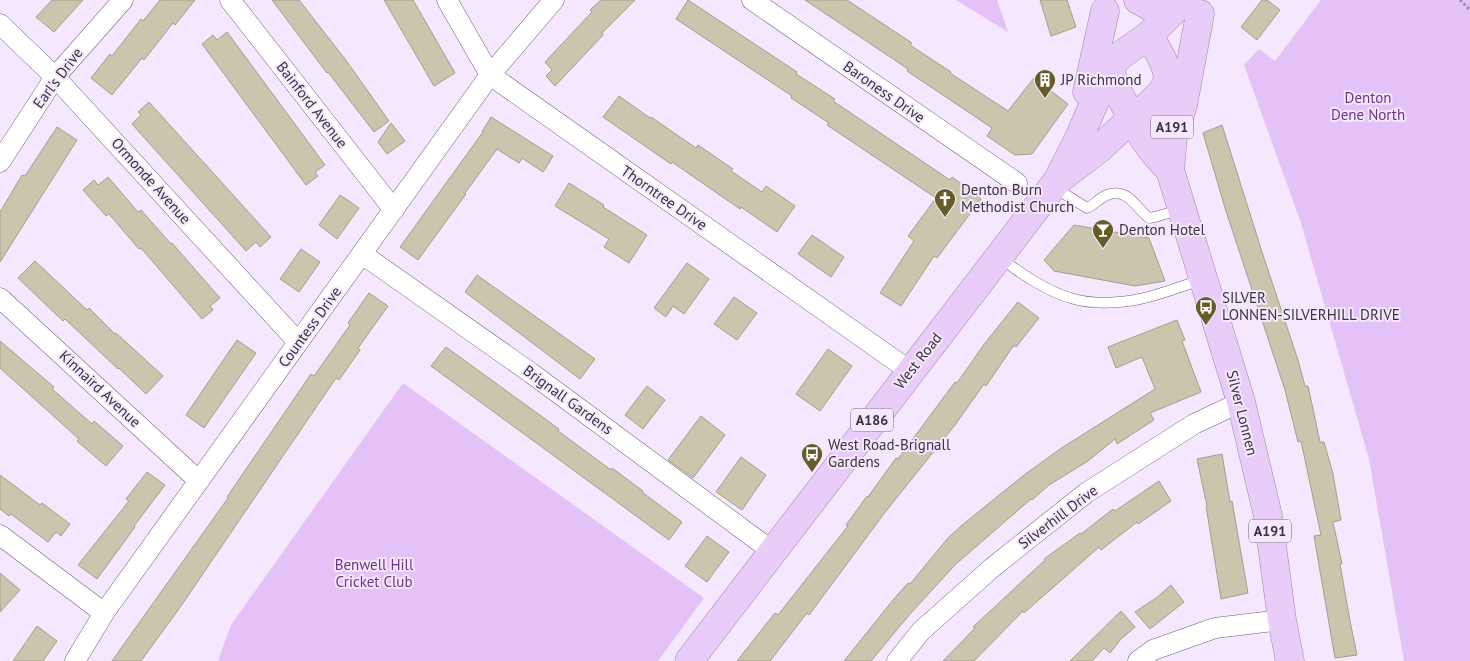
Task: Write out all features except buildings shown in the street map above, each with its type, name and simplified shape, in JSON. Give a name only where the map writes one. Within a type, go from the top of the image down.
[{"type":"main road","name":"A191","points":[[1131,0],[1163,58],[1168,82]]},
{"type":"main road","points":[[1105,5],[1087,88],[1090,143],[1166,153],[1183,105],[1192,6],[1153,8],[1138,0]]},
{"type":"main road","name":"A191","points":[[1105,5],[1114,85],[1133,118]]},
{"type":"main road","name":"A186","points":[[1111,66],[1149,34],[1192,6]]},
{"type":"main road","name":"A186","points":[[1133,118],[1162,94],[1168,82],[1192,6]]},
{"type":"main road","name":"West Road","points":[[1090,143],[1111,66]]},
{"type":"main road","name":"Silver Lonnen","points":[[1168,82],[1166,153],[1241,402],[1268,516],[1282,620],[1290,661]]},
{"type":"main road","name":"West Road","points":[[689,661],[1054,184],[1090,143],[1133,118]]},
{"type":"main road","name":"Silver Lonnen","points":[[1133,118],[1138,129],[1166,153]]},
{"type":"street","name":"Earl's Drive","points":[[0,162],[56,77],[123,0]]},
{"type":"street","name":"Bainford Avenue","points":[[230,0],[394,210]]},
{"type":"street","name":"Thorntree Drive","points":[[447,0],[490,75],[910,371]]},
{"type":"street","name":"Countess Drive","points":[[75,661],[104,614],[490,75],[554,0]]},
{"type":"street","name":"Baroness Drive","points":[[752,0],[1017,184]]},
{"type":"street","name":"Ormonde Avenue","points":[[0,24],[56,77],[298,342]]},
{"type":"street","name":"Brignall Gardens","points":[[362,254],[531,372],[772,551]]},
{"type":"street","name":"Kinnaird Avenue","points":[[0,298],[199,481]]},
{"type":"street","name":"Silverhill Drive","points":[[897,661],[921,631],[993,567],[1086,493],[1194,424],[1241,402]]},
{"type":"street","points":[[0,535],[104,614]]},
{"type":"street","points":[[1138,661],[1153,650],[1215,628],[1282,620]]},
{"type":"lane","points":[[1054,184],[1087,208],[1107,195],[1119,194],[1130,198],[1149,218],[1182,208]]},
{"type":"lane","points":[[998,257],[1023,275],[1055,292],[1074,299],[1098,301],[1137,300],[1205,279]]},
{"type":"path","points":[[1460,0],[1470,10]]},
{"type":"green space","points":[[956,0],[997,0],[1008,32]]},
{"type":"green space","name":"Denton Dene North","points":[[1321,0],[1470,0],[1470,661],[1404,661],[1369,459],[1301,223],[1244,65],[1259,49],[1275,61]]},
{"type":"green space","name":"Benwell Hill Cricket Club","points":[[403,383],[704,598],[658,661],[218,661],[231,625]]},
{"type":"place","name":"JP Richmond","points":[[1045,99]]},
{"type":"place","name":"Denton Burn Methodist Church","points":[[945,218]]},
{"type":"place","name":"Denton Hotel","points":[[1103,249]]},
{"type":"place","name":"SILVER LONNEN-SILVERHILL DRIVE","points":[[1206,326]]},
{"type":"place","name":"West Road-Brignall Gardens","points":[[812,473]]}]
